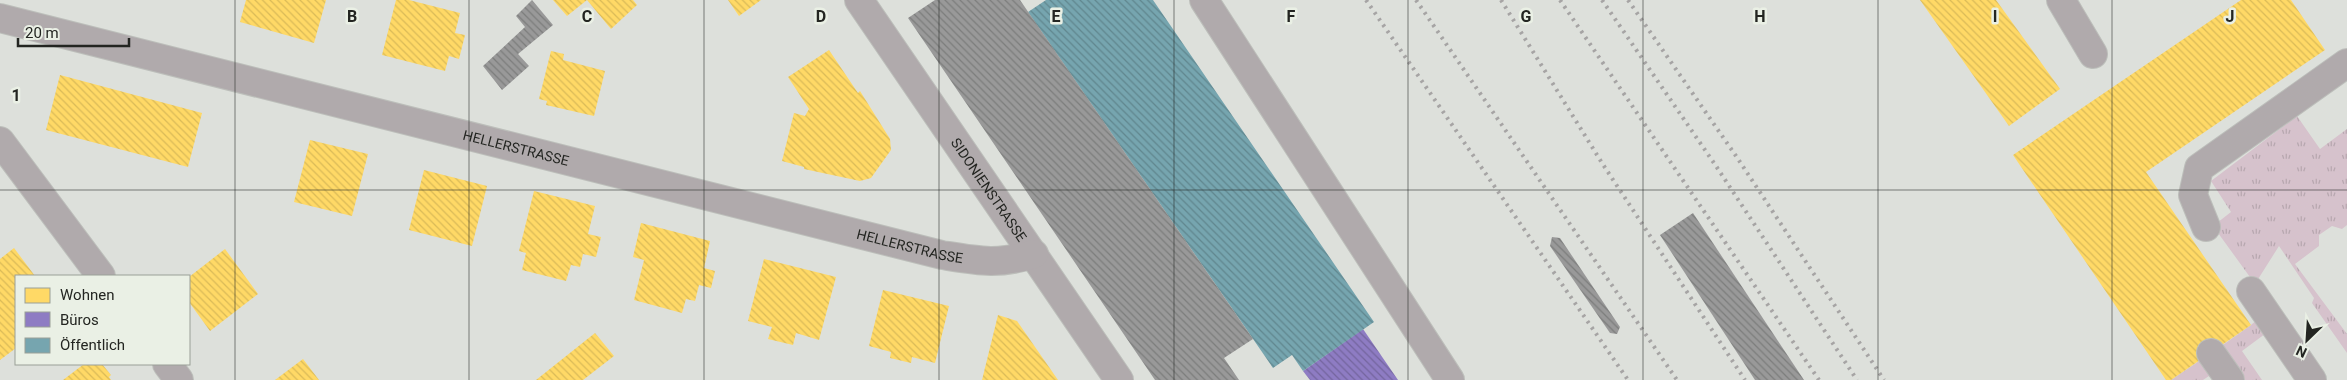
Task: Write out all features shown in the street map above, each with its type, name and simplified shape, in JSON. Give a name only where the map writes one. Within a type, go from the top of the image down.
[{"type":"street","name":"SIDONIENSTRASSE","points":[[860,0],[1119,380]]},
{"type":"street","points":[[1204,0],[1450,380]]},
{"type":"street","points":[[2061,0],[2094,54]]},
{"type":"street","name":"HELLERSTRASSE","points":[[0,18],[942,255],[986,263],[1014,260],[1034,254]]},
{"type":"street","points":[[2206,227],[2193,195],[2199,168],[2347,63]]},
{"type":"street","points":[[0,141],[100,275]]},
{"type":"street","points":[[2251,291],[2312,380]]},
{"type":"street","points":[[2211,353],[2230,380]]},
{"type":"street","points":[[168,365],[179,380]]},
{"type":"green space","points":[[2297,116],[2320,149],[2347,129],[2347,225],[2342,229],[2332,226],[2319,235],[2319,246],[2295,264],[2347,334],[2347,353],[2312,303],[2314,298],[2279,246],[2255,284],[2213,226],[2231,212],[2211,181]]},
{"type":"green space","points":[[2260,317],[2269,331],[2242,351],[2262,380],[2244,380],[2220,347]]},
{"type":"green space","points":[[2205,357],[2222,380],[2212,380],[2209,376],[2203,380],[2171,380]]},
{"type":"building: Wohnen","points":[[246,0],[326,0],[314,43],[240,22]]},
{"type":"building: Wohnen","points":[[396,0],[409,0],[460,13],[455,33],[465,35],[459,59],[449,56],[445,71],[382,55]]},
{"type":"building: Wohnen","points":[[553,0],[587,0],[567,16]]},
{"type":"building: Wohnen","points":[[587,0],[633,0],[637,5],[611,29]]},
{"type":"building: Wohnen","points":[[728,0],[761,0],[739,16]]},
{"type":"building: Wohnen","points":[[1920,0],[1996,0],[2060,89],[2009,126]]},
{"type":"building: Wohnen","points":[[2241,0],[2291,0],[2325,50],[2146,172],[2251,325],[2171,380],[2166,380],[2013,155]]},
{"type":"building: Wohnen","points":[[829,50],[858,93],[860,91],[890,139],[891,150],[871,178],[860,181],[804,169],[804,167],[782,161],[794,113],[805,116],[809,109],[788,77]]},
{"type":"building: Wohnen","points":[[551,51],[564,54],[563,60],[605,71],[594,116],[546,105],[547,101],[539,99]]},
{"type":"building: Wohnen","points":[[60,75],[202,113],[188,167],[46,130]]},
{"type":"building: Wohnen","points":[[310,140],[368,154],[352,216],[294,202]]},
{"type":"building: Wohnen","points":[[424,170],[487,186],[472,246],[409,230]]},
{"type":"building: Wohnen","points":[[534,191],[595,206],[588,234],[601,237],[596,257],[583,254],[580,267],[571,265],[566,281],[522,270],[526,253],[519,251]]},
{"type":"building: Wohnen","points":[[641,223],[710,241],[704,268],[715,271],[711,288],[699,285],[695,301],[686,299],[682,313],[634,300],[644,260],[633,257]]},
{"type":"building: Wohnen","points":[[14,248],[34,275],[15,275],[15,349],[0,360],[0,259]]},
{"type":"building: Wohnen","points":[[225,249],[258,294],[210,331],[190,303],[190,276]]},
{"type":"building: Wohnen","points":[[764,259],[836,277],[819,340],[796,333],[793,345],[768,339],[772,327],[748,321]]},
{"type":"building: Wohnen","points":[[883,290],[949,306],[935,363],[912,357],[911,363],[890,358],[891,352],[869,346]]},
{"type":"building: Wohnen","points":[[998,315],[1017,321],[1058,380],[982,380]]},
{"type":"building: Wohnen","points":[[595,333],[614,356],[583,380],[536,380]]},
{"type":"building: Wohnen","points":[[303,359],[319,380],[275,380]]},
{"type":"building: Wohnen","points":[[83,365],[103,365],[111,375],[109,377],[111,380],[63,380]]},
{"type":"building: Büros","points":[[1363,329],[1398,380],[1310,380],[1303,371]]},
{"type":"building: Öffentlich","points":[[1046,0],[1153,0],[1374,322],[1303,371],[1292,355],[1273,368],[1028,12]]},
{"type":"building: Industrie","points":[[532,0],[553,25],[518,54],[529,66],[502,90],[483,66],[525,27],[516,16]]},
{"type":"building: Industrie","points":[[935,0],[1020,0],[1253,339],[1224,358],[1239,380],[1155,380],[908,18]]},
{"type":"building: Industrie","points":[[1693,213],[1804,380],[1755,380],[1660,235]]},
{"type":"building: Industrie","points":[[1552,237],[1560,238],[1620,327],[1617,334],[1610,333],[1550,246]]},
{"type":"railway","points":[[1366,0],[1628,380]]},
{"type":"railway","points":[[1416,0],[1677,380]]},
{"type":"railway","points":[[1501,0],[1602,163],[1745,380]]},
{"type":"railway","points":[[1560,0],[1819,380]]},
{"type":"railway","points":[[1602,0],[1716,166],[1857,380]]},
{"type":"railway","points":[[1628,0],[1736,156],[1884,380]]}]
